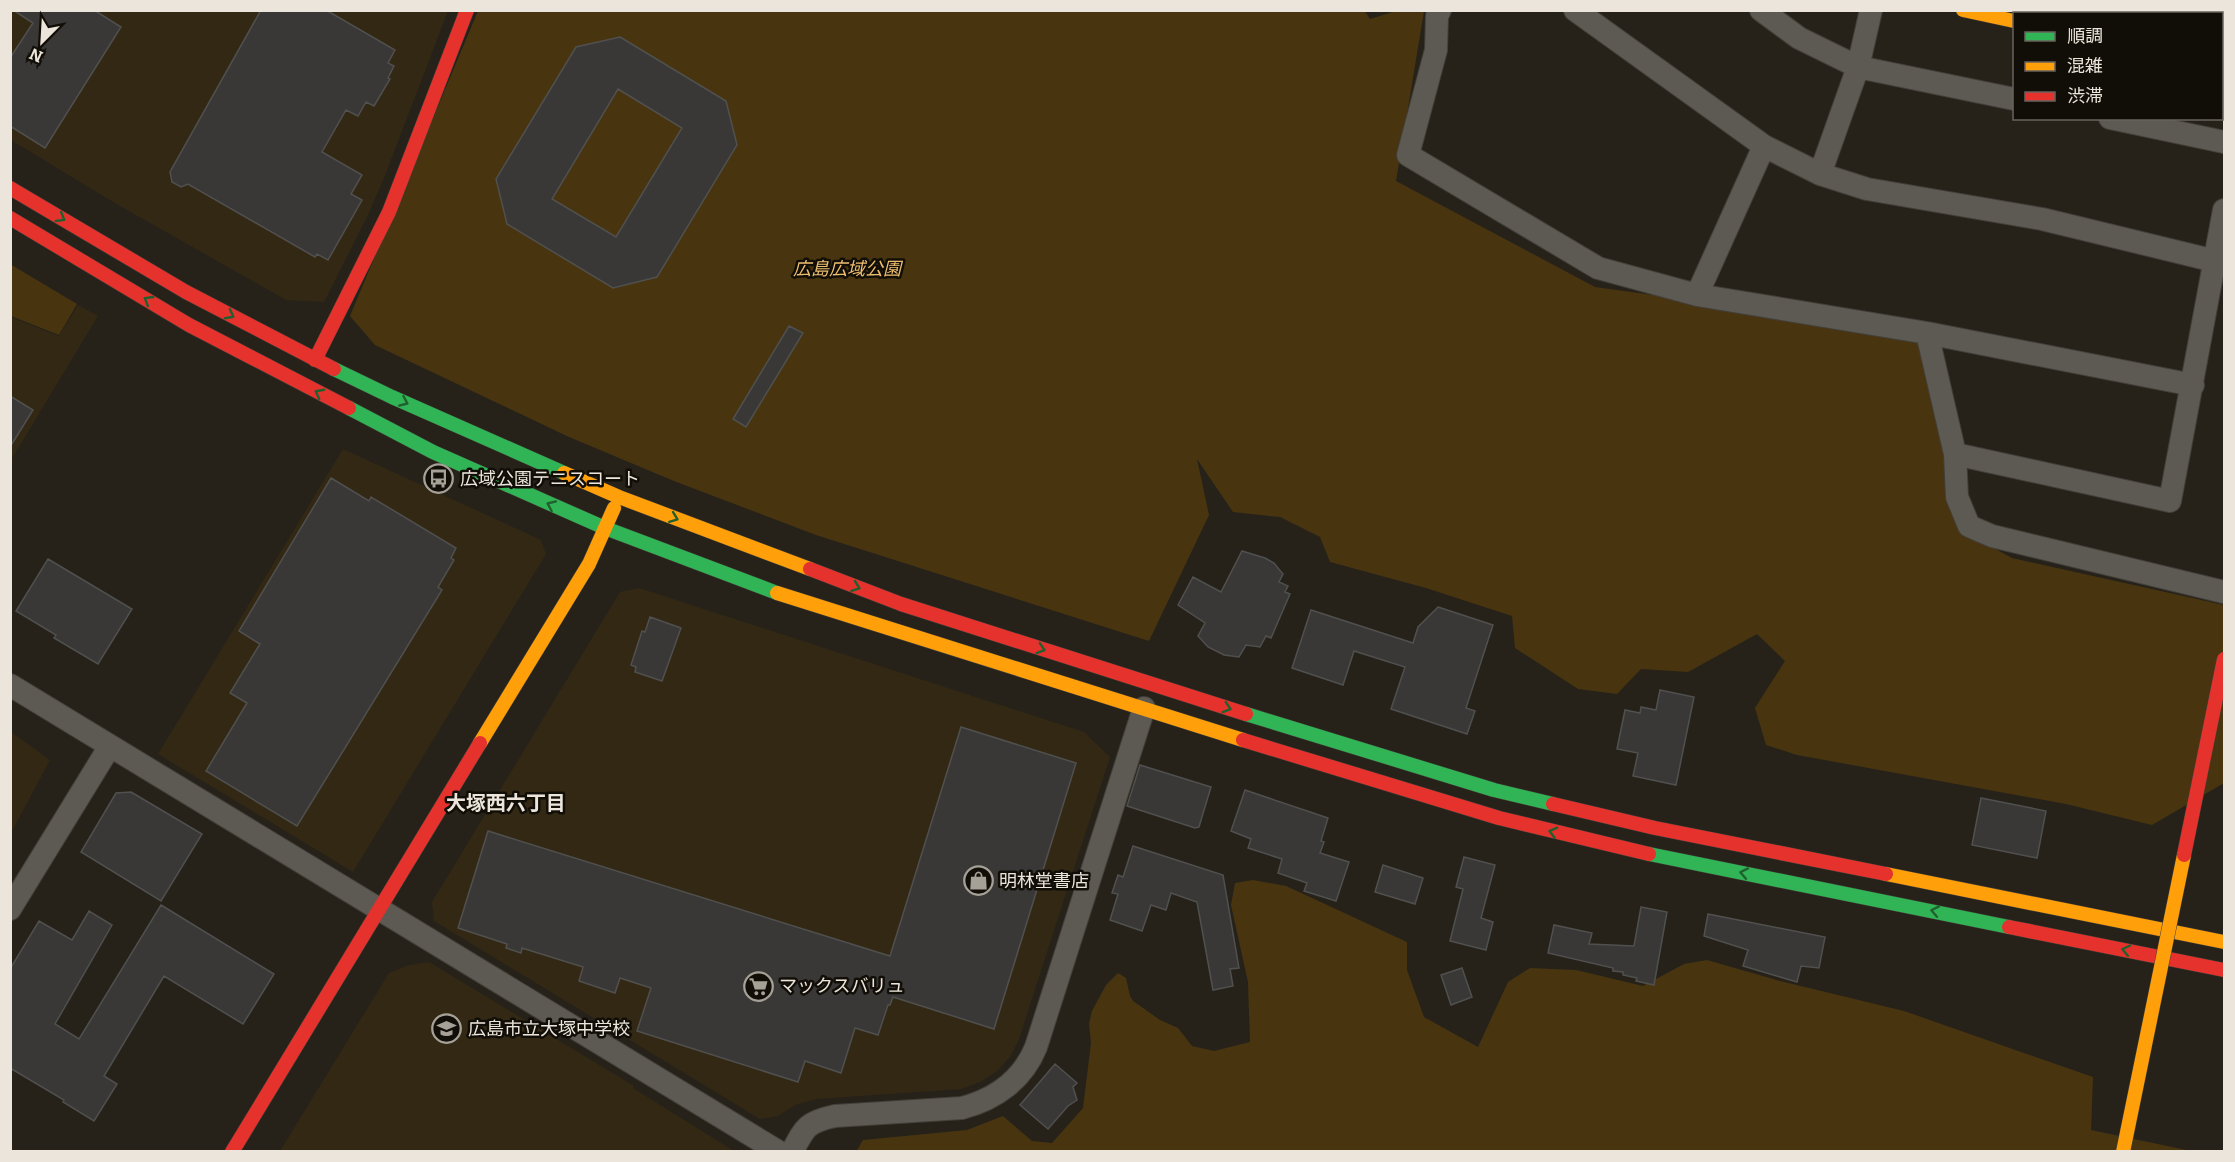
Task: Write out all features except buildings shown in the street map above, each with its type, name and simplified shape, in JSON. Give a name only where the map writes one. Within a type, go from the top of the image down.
[{"type":"street","points":[[315,360],[389,212],[467,10]]},
{"type":"street","points":[[1440,10],[1437,16],[1436,50],[1408,155],[1598,268],[1697,295],[1927,333],[2193,385]]},
{"type":"street","points":[[1575,10],[1764,146],[1821,174],[1867,189],[2042,219],[2216,261]]},
{"type":"street","points":[[1761,10],[1799,38],[1858,67],[2013,99]]},
{"type":"street","points":[[1821,174],[1858,67],[1871,10]]},
{"type":"street","points":[[1963,10],[2013,21]]},
{"type":"street","points":[[2120,120],[2224,142]]},
{"type":"street","points":[[1697,295],[1764,146]]},
{"type":"street","points":[[10,188],[186,291],[315,360],[471,433],[619,497],[901,604],[1494,790],[1655,828],[2224,942]]},
{"type":"street","points":[[1955,454],[2170,501],[2224,210]]},
{"type":"street","points":[[10,218],[189,325],[433,452],[605,528],[765,589],[1444,803],[1565,835],[2224,970]]},
{"type":"street","points":[[1927,333],[1955,454],[1957,497],[1969,526],[1992,536],[2224,592]]},
{"type":"street","points":[[232,1152],[589,564],[619,497]]},
{"type":"street","points":[[2123,1152],[2224,659]]},
{"type":"street","points":[[10,685],[779,1152]]},
{"type":"street","points":[[792,1152],[803,1131],[815,1120],[835,1116],[962,1108],[978,1104],[991,1097],[1008,1087],[1021,1074],[1036,1047],[1144,708]]},
{"type":"street","points":[[10,909],[110,746]]},
{"type":"shaded area","points":[[10,11],[448,11],[384,178],[324,302],[286,300],[113,202],[11,140]]},
{"type":"shaded area","points":[[2057,11],[2224,11],[2224,44],[2223,12]]},
{"type":"shaded area","points":[[78,305],[98,316],[11,460],[11,317],[59,336]]},
{"type":"shaded area","points":[[343,449],[541,540],[546,554],[353,872],[158,754]]},
{"type":"shaded area","points":[[639,588],[1084,732],[1110,757],[1019,1039],[1010,1057],[996,1072],[980,1082],[961,1089],[817,1099],[795,1105],[778,1116],[760,1119],[434,921],[432,902],[620,592]]},
{"type":"shaded area","points":[[11,732],[50,760],[11,833]]},
{"type":"shaded area","name":"広島市立大塚中学校","points":[[429,962],[634,1086],[633,1088],[734,1151],[280,1151],[389,973],[409,965]]},
{"type":"green space","name":"広島広域公園","points":[[1364,10],[1370,19],[1396,11],[1424,11],[1396,181],[1595,287],[1914,331],[1949,417],[1966,533],[2012,558],[2224,605],[2224,783],[2152,825],[2066,804],[1797,755],[1766,745],[1755,708],[1785,661],[1757,634],[1688,672],[1641,669],[1617,694],[1578,689],[1515,648],[1512,616],[1426,588],[1330,562],[1320,537],[1280,517],[1233,512],[1197,459],[1209,515],[1149,641],[816,535],[674,481],[569,437],[375,345],[350,316],[478,11]]},
{"type":"green space","points":[[10,264],[77,304],[59,335],[11,316]]},
{"type":"green space","points":[[1253,880],[1286,886],[1407,942],[1407,970],[1424,1017],[1478,1047],[1508,982],[1530,968],[1576,970],[1643,986],[1684,964],[1707,960],[1780,981],[1904,1011],[2093,1077],[2091,1130],[2191,1151],[856,1152],[863,1140],[967,1130],[1003,1116],[1032,1141],[1052,1143],[1083,1108],[1091,1043],[1089,1024],[1092,1011],[1106,985],[1118,973],[1126,978],[1133,1001],[1160,1020],[1178,1028],[1192,1046],[1214,1051],[1250,1042],[1248,982],[1231,905],[1235,883]]},
{"type":"traffic: fast","points":[[334,369],[564,473]]},
{"type":"traffic: fast","points":[[349,408],[433,452],[605,528],[777,593]]},
{"type":"traffic: fast","points":[[1246,714],[1494,790],[1553,804]]},
{"type":"traffic: fast","points":[[1649,854],[2009,927]]},
{"type":"traffic: slow","points":[[1963,10],[2013,21]]},
{"type":"traffic: slow","points":[[564,473],[619,497],[810,569]]},
{"type":"traffic: slow","points":[[480,743],[589,564],[614,508]]},
{"type":"traffic: slow","points":[[777,593],[1243,740]]},
{"type":"traffic: slow","points":[[2123,1152],[2184,855]]},
{"type":"traffic: slow","points":[[1886,874],[2224,942]]},
{"type":"traffic: jam","points":[[315,360],[389,212],[467,10]]},
{"type":"traffic: jam","points":[[10,188],[186,292],[334,369]]},
{"type":"traffic: jam","points":[[10,218],[189,325],[349,408]]},
{"type":"traffic: jam","points":[[810,569],[901,604],[1246,714]]},
{"type":"traffic: jam","points":[[2184,855],[2224,659]]},
{"type":"traffic: jam","points":[[1243,740],[1499,818],[1649,854]]},
{"type":"traffic: jam","points":[[232,1152],[480,743]]},
{"type":"traffic: jam","points":[[1553,804],[1655,828],[1886,874]]},
{"type":"traffic: jam","points":[[2009,927],[2224,970]]},
{"type":"place","name":"広域公園テニスコート","points":[[439,479]]},
{"type":"place","name":"明林堂書店","points":[[978,881]]},
{"type":"place","name":"マックスバリュ","points":[[758,986]]},
{"type":"place","name":"広島市立大塚中学校","points":[[447,1029]]},
{"type":"district","name":"大塚西六丁目","points":[[506,803]]}]
